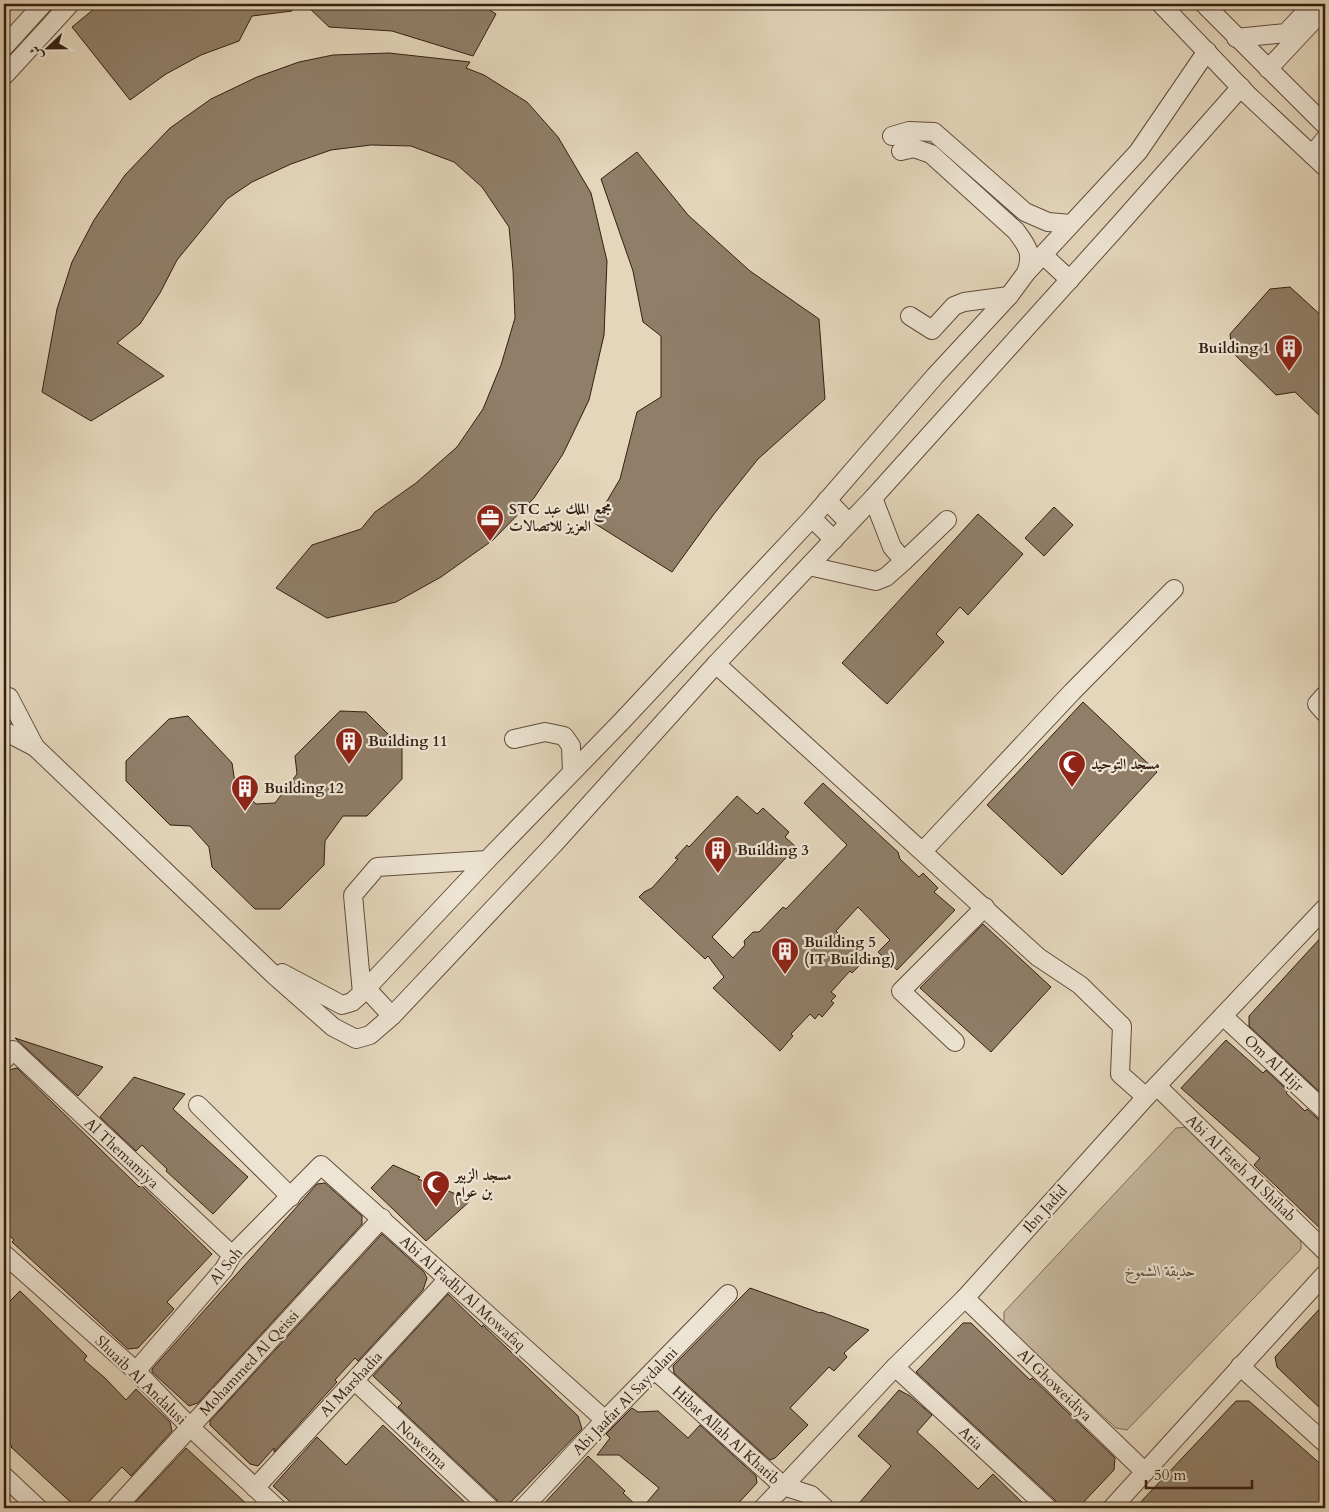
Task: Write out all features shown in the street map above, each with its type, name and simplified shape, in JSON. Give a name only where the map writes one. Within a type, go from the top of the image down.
[{"type":"street","points":[[20,29],[31,4]]},
{"type":"street","points":[[4,47],[43,4]]},
{"type":"street","points":[[4,76],[70,4]]},
{"type":"street","points":[[1162,4],[1244,90],[1325,167]]},
{"type":"street","points":[[1204,4],[1325,125]]},
{"type":"street","points":[[1236,38],[1286,32],[1313,4]]},
{"type":"street","points":[[1268,69],[1325,8]]},
{"type":"street","points":[[254,956],[342,1005],[352,1002],[812,518],[1046,251],[1138,152],[1207,51]]},
{"type":"street","points":[[5,698],[35,747],[274,976],[333,1027],[356,1039],[370,1035],[392,1016],[554,844],[716,664],[873,498],[1118,226],[1244,90]]},
{"type":"street","points":[[892,136],[909,131],[934,132],[1025,212],[1048,222],[1071,224]]},
{"type":"street","points":[[1312,155],[1325,139]]},
{"type":"street","points":[[902,151],[914,148],[931,154],[1016,231],[1025,243],[1030,259],[1026,274]]},
{"type":"street","points":[[1046,251],[1073,276]]},
{"type":"street","points":[[910,316],[932,330],[954,306],[964,302],[1008,296]]},
{"type":"street","points":[[873,498],[892,547],[904,561]]},
{"type":"street","points":[[827,500],[849,523]]},
{"type":"street","points":[[812,518],[834,540]]},
{"type":"street","points":[[809,566],[876,581],[886,577],[948,520]]},
{"type":"street","points":[[923,852],[1072,692],[1174,589]]},
{"type":"street","points":[[716,664],[984,906],[901,991],[955,1042]]},
{"type":"street","points":[[1325,695],[1317,704],[1325,713]]},
{"type":"street","points":[[4,731],[35,747]]},
{"type":"street","points":[[514,739],[545,732],[564,736],[571,746],[572,772]]},
{"type":"street","points":[[392,1016],[364,990],[353,895],[377,867],[487,860]]},
{"type":"street","name":"Abi Al Fateh Al Shihab","points":[[984,906],[1038,957],[1080,985],[1122,1026],[1120,1074],[1151,1091],[1325,1250]]},
{"type":"street","name":"Ibn Jadid","points":[[763,1508],[895,1367],[965,1298],[1151,1091],[1325,908]]},
{"type":"street","name":"Om Al Hijr","points":[[1223,1016],[1325,1111]]},
{"type":"street","name":"Al Themamiya","points":[[8,1055],[232,1255]]},
{"type":"street","points":[[198,1105],[291,1197]]},
{"type":"street","name":"Al Soh","points":[[136,1372],[224,1269],[232,1255],[321,1165]]},
{"type":"street","name":"Abi Al Fadhl Al Mowafaq","points":[[321,1165],[605,1420]]},
{"type":"street","name":"Mohammed Al Qeissi","points":[[116,1508],[382,1218]]},
{"type":"street","name":"Shuaib Al Andalusi","points":[[4,1254],[136,1372],[190,1427],[277,1508]]},
{"type":"street","points":[[1112,1508],[1325,1274]]},
{"type":"street","name":"Al Marshadia","points":[[255,1488],[447,1280]]},
{"type":"street","name":"Abi Jaafar Al Saydalani","points":[[523,1508],[605,1420],[728,1294]]},
{"type":"street","name":"Al Ghoweidiya","points":[[965,1298],[1145,1472]]},
{"type":"street","points":[[1240,1366],[1325,1443]]},
{"type":"street","name":"Atia","points":[[895,1367],[1048,1508]]},
{"type":"street","name":"Hibat Allah Al Khatib","points":[[655,1370],[782,1486],[811,1495],[825,1508]]},
{"type":"street","name":"Noweima","points":[[355,1381],[490,1508]]},
{"type":"street","points":[[4,1476],[38,1508]]},
{"type":"green space","name":"حديقة الشموخ","points":[[1188,1127],[1301,1236],[1301,1249],[1127,1430],[1116,1428],[1004,1325],[1004,1312],[1176,1128]]},
{"type":"building","points":[[100,4],[292,4],[292,11],[252,16],[239,41],[201,55],[166,74],[130,100],[72,27]]},
{"type":"building","points":[[305,4],[480,4],[496,14],[473,56],[392,31],[329,27]]},
{"type":"building","points":[[389,53],[470,62],[466,68],[484,75],[527,102],[558,137],[591,193],[607,261],[604,335],[589,400],[563,454],[534,498],[493,540],[441,577],[396,602],[327,618],[276,588],[312,545],[361,529],[375,512],[416,483],[457,447],[483,409],[501,365],[515,318],[509,227],[482,187],[454,162],[411,146],[371,145],[331,150],[291,164],[252,182],[227,199],[177,260],[160,293],[140,324],[117,343],[164,376],[91,421],[42,392],[57,309],[72,262],[94,220],[125,175],[170,128],[211,99],[257,77],[299,62],[333,55]]},
{"type":"building","points":[[637,152],[688,215],[750,271],[819,319],[825,399],[758,459],[714,514],[672,572],[594,523],[620,479],[637,412],[661,397],[661,336],[643,322],[633,271],[601,179]]},
{"type":"building","name":"Building 1","points":[[1290,287],[1325,319],[1325,421],[1295,392],[1276,395],[1232,352],[1230,334],[1270,289]]},
{"type":"building","points":[[1054,507],[1073,525],[1044,556],[1025,538]]},
{"type":"building","points":[[978,514],[1023,554],[968,615],[960,607],[936,634],[944,642],[887,704],[842,663]]},
{"type":"building","name":"مسجد التوحيد","points":[[1083,702],[1157,772],[1062,875],[987,805]]},
{"type":"building","name":"Building 12","points":[[340,711],[366,712],[402,748],[402,779],[367,816],[343,816],[325,841],[324,865],[280,909],[255,909],[212,867],[209,847],[190,826],[170,825],[126,781],[126,761],[169,719],[188,716],[232,763],[235,783],[256,804],[275,803],[297,774],[295,756]]},
{"type":"building","points":[[823,783],[898,852],[900,859],[919,877],[923,873],[938,888],[934,892],[955,910],[897,970],[878,952],[890,940],[858,907],[836,931],[865,960],[852,973],[850,971],[831,992],[836,996],[831,1001],[834,1003],[822,1017],[819,1014],[815,1019],[810,1014],[791,1034],[793,1036],[780,1051],[713,988],[724,977],[708,956],[705,959],[639,897],[652,888],[678,859],[675,858],[687,845],[689,847],[737,796],[757,814],[763,808],[789,832],[785,837],[796,847],[712,937],[733,958],[745,945],[744,941],[753,932],[759,932],[783,907],[786,909],[847,845],[804,803]]},
{"type":"building","points":[[983,924],[1051,987],[991,1052],[920,988]]},
{"type":"building","points":[[1325,933],[1325,1097],[1249,1026],[1249,1016]]},
{"type":"building","points":[[15,1038],[103,1067],[78,1096]]},
{"type":"building","points":[[1226,1040],[1263,1073],[1266,1070],[1305,1111],[1307,1109],[1318,1119],[1325,1121],[1325,1233],[1254,1165],[1260,1158],[1181,1088]]},
{"type":"building","points":[[17,1068],[139,1187],[141,1185],[212,1254],[167,1302],[174,1309],[138,1348],[128,1349],[12,1242],[14,1240],[4,1231],[4,1076],[9,1070]]},
{"type":"building","points":[[134,1077],[185,1094],[173,1109],[248,1177],[213,1214],[166,1171],[167,1169],[142,1145],[136,1151],[100,1117]]},
{"type":"building","points":[[393,1165],[420,1177],[418,1179],[471,1200],[426,1241],[371,1188]]},
{"type":"building","points":[[325,1183],[362,1216],[362,1224],[198,1403],[189,1406],[152,1372],[152,1369],[317,1184]]},
{"type":"building","points":[[382,1234],[424,1272],[427,1278],[423,1290],[358,1361],[355,1358],[335,1380],[337,1382],[274,1452],[274,1448],[258,1466],[250,1464],[210,1425],[210,1421]]},
{"type":"building","points":[[750,1288],[869,1330],[844,1353],[847,1357],[834,1371],[829,1367],[790,1408],[808,1425],[775,1458],[770,1460],[674,1373],[673,1366]]},
{"type":"building","points":[[20,1291],[87,1356],[84,1360],[126,1400],[136,1389],[170,1422],[172,1431],[131,1476],[122,1467],[83,1508],[77,1508],[11,1447],[4,1438],[4,1307]]},
{"type":"building","points":[[448,1294],[578,1416],[582,1429],[505,1508],[502,1508],[497,1500],[398,1407],[402,1403],[373,1376]]},
{"type":"building","points":[[1325,1303],[1325,1413],[1277,1367],[1275,1357]]},
{"type":"building","points":[[963,1323],[971,1323],[1030,1380],[1032,1378],[1115,1458],[1114,1470],[1078,1508],[1062,1508],[916,1372]]},
{"type":"building","points":[[899,1390],[910,1396],[932,1415],[917,1432],[978,1489],[993,1474],[1028,1508],[867,1508],[860,1502],[891,1466],[858,1436]]},
{"type":"building","points":[[1236,1401],[1249,1401],[1325,1468],[1325,1508],[1135,1508]]},
{"type":"building","points":[[632,1408],[638,1412],[658,1411],[688,1438],[700,1425],[756,1476],[757,1483],[734,1508],[642,1508],[659,1488],[619,1455],[597,1455],[610,1438],[606,1434]]},
{"type":"building","points":[[383,1425],[471,1508],[297,1508],[273,1486],[317,1437],[346,1465]]},
{"type":"building","points":[[186,1448],[251,1508],[130,1508]]},
{"type":"building","points":[[588,1456],[625,1491],[623,1493],[639,1508],[540,1508]]},
{"type":"place","name":"Building 1","points":[[1289,372]]},
{"type":"place","name":"STC مجمع الملك عبد العزيز للاتصالات","points":[[490,542]]},
{"type":"place","name":"Building 11","points":[[349,765]]},
{"type":"place","name":"مسجد التوحيد","points":[[1072,788]]},
{"type":"place","name":"Building 12","points":[[245,812]]},
{"type":"place","name":"Building 3","points":[[718,874]]},
{"type":"place","name":"Building 5 (IT Building)","points":[[785,975]]},
{"type":"place","name":"مسجد الزبير بن عوام","points":[[436,1208]]}]
